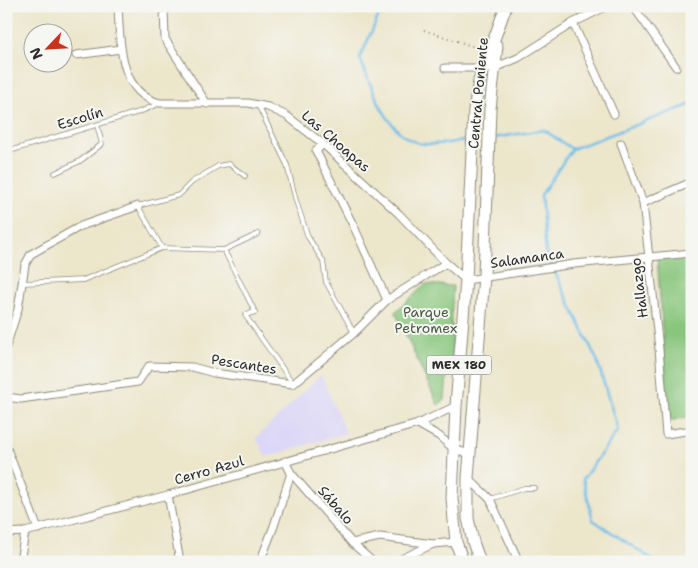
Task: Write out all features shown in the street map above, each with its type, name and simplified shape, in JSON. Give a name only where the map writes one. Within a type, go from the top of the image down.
[{"type":"main road","name":"MEX 180","points":[[501,22],[506,6]]},
{"type":"main road","name":"Central Poniente","points":[[480,562],[468,518],[468,478],[484,276],[490,109],[490,52],[501,22]]},
{"type":"main road","name":"Central Poniente","points":[[463,562],[456,542],[452,498],[456,406],[466,280],[474,110],[489,68],[501,22]]},
{"type":"street","name":"Las Choapas","points":[[118,6],[121,49],[126,70],[137,90],[146,98],[160,103],[248,103],[268,107],[287,116],[323,144],[399,214],[446,263],[466,280]]},
{"type":"street","points":[[164,6],[165,39],[207,104]]},
{"type":"street","points":[[445,68],[489,68],[518,58],[573,23],[607,6]]},
{"type":"street","points":[[632,6],[676,67]]},
{"type":"street","points":[[573,23],[614,114]]},
{"type":"street","points":[[76,55],[121,49]]},
{"type":"street","name":"Hallazgo","points":[[621,143],[643,203],[666,434],[692,430]]},
{"type":"street","points":[[323,144],[316,151],[355,229],[387,300]]},
{"type":"street","points":[[643,203],[692,182]]},
{"type":"street","points":[[6,347],[18,309],[25,265],[31,254],[81,226],[138,206]]},
{"type":"street","name":"Salamanca","points":[[484,276],[574,264],[692,253]]},
{"type":"street","name":"Pescantes","points":[[6,397],[21,399],[138,382],[149,366],[192,367],[214,373],[293,384],[354,333],[387,300],[446,263]]},
{"type":"street","points":[[466,280],[484,276]]},
{"type":"street","name":"Cerro Azul","points":[[6,533],[38,529],[168,495],[418,424],[456,406]]},
{"type":"street","points":[[418,424],[439,436],[454,449],[470,454]]},
{"type":"street","points":[[6,446],[38,529]]},
{"type":"street","name":"Sábalo","points":[[285,461],[291,473],[352,543],[373,562]]},
{"type":"street","points":[[260,562],[291,473]]},
{"type":"street","points":[[468,478],[490,499],[519,562]]},
{"type":"street","points":[[168,495],[180,562]]},
{"type":"street","points":[[20,562],[25,532]]},
{"type":"street","points":[[352,543],[380,537],[433,544],[456,542]]},
{"type":"street","points":[[395,562],[433,544]]},
{"type":"lane","name":"Escolín","points":[[6,152],[142,111],[160,103]]},
{"type":"lane","points":[[258,105],[287,165],[308,237],[323,261],[326,282],[354,333]]},
{"type":"lane","points":[[55,173],[80,161],[102,144],[98,125]]},
{"type":"lane","points":[[162,248],[138,206],[178,195],[192,182],[218,166],[229,164],[245,176]]},
{"type":"lane","points":[[22,284],[83,280],[162,248],[224,250],[258,234]]},
{"type":"lane","points":[[224,250],[255,312],[245,315],[293,384]]},
{"type":"lane","points":[[490,499],[524,488],[534,488]]},
{"type":"path","points":[[424,30],[490,52]]},
{"type":"shaded area","points":[[321,375],[346,433],[266,457],[256,438]]},
{"type":"green space","points":[[692,256],[692,416],[669,421],[657,257]]},
{"type":"green space","name":"Parque Petromex","points":[[426,284],[453,286],[452,364],[448,363],[445,400],[438,405],[395,312]]},
{"type":"waterway","points":[[383,6],[360,58],[375,96],[391,123],[412,141],[424,144],[470,140]]},
{"type":"waterway","points":[[656,562],[593,520],[583,479],[618,430],[597,360],[546,254],[541,195],[572,149],[692,104]]},
{"type":"waterway","points":[[493,138],[544,130],[572,149]]}]
